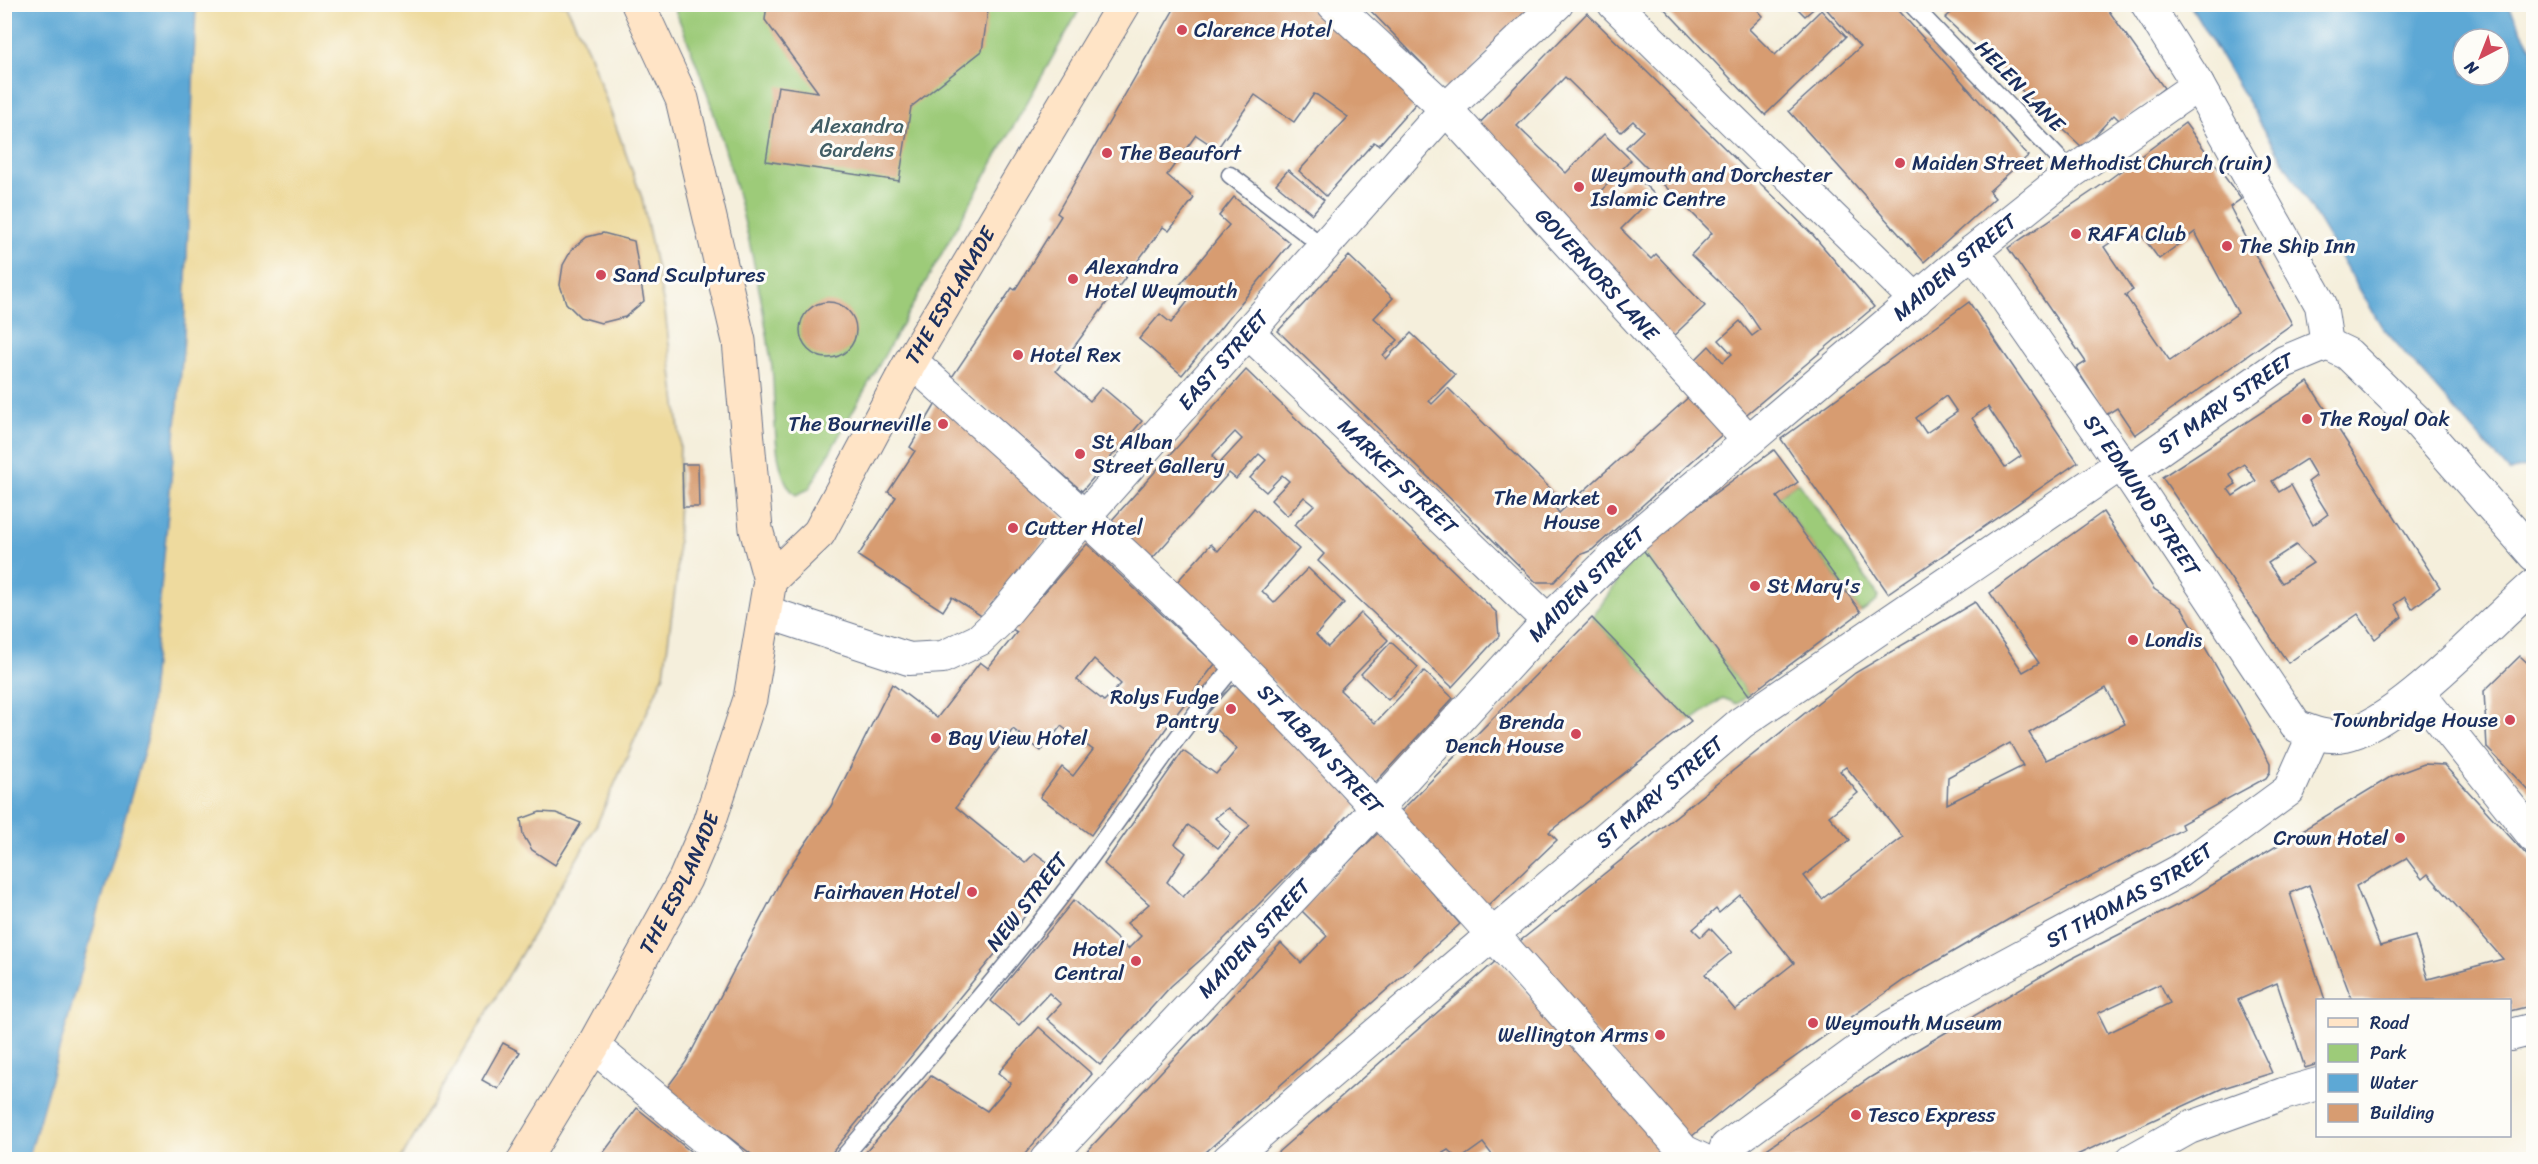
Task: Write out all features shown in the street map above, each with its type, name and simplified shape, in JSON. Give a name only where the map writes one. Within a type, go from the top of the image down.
[{"type":"street","name":"THE ESPLANADE","points":[[524,1160],[593,1046],[685,879],[709,823],[750,699],[768,596],[756,529],[739,341],[682,99],[639,4]]},
{"type":"street","name":"THE ESPLANADE","points":[[768,596],[819,533],[912,362],[1124,4]]},
{"type":"street","name":"GOVERNORS LANE","points":[[1333,4],[1446,109],[1748,440]]},
{"type":"street","name":"EAST STREET","points":[[768,596],[909,658],[943,657],[979,640],[997,623],[1085,516],[1446,109],[1557,4]]},
{"type":"street","points":[[1614,4],[1916,300]]},
{"type":"street","points":[[2147,4],[2198,86],[2321,305],[2327,344],[2349,354],[2416,420],[2534,555]]},
{"type":"street","name":"MAIDEN STREET","points":[[1046,1160],[1376,809],[1548,621],[1629,542],[1973,251],[2072,172],[2198,86]]},
{"type":"street","name":"ST EDMUND STREET","points":[[1973,251],[2124,468],[2284,711],[2296,726],[2314,734]]},
{"type":"street","name":"MARKET STREET","points":[[1248,332],[1548,621]]},
{"type":"street","name":"ST MARY STREET","points":[[1228,1160],[1492,932],[1740,723],[2284,362],[2327,344]]},
{"type":"street","name":"ST ALBAN STREET","points":[[912,362],[1085,516],[1237,663],[1492,932],[1684,1151],[1703,1160]]},
{"type":"street","points":[[2314,734],[2343,736],[2365,729],[2418,692],[2534,585]]},
{"type":"street","points":[[2418,692],[2534,837]]},
{"type":"street","name":"ST THOMAS STREET","points":[[1722,1160],[1726,1147],[1892,1026],[2179,871],[2289,790],[2314,734]]},
{"type":"street","points":[[2511,1035],[2534,1029]]},
{"type":"street","points":[[593,1046],[730,1160]]},
{"type":"street","points":[[2132,1160],[2189,1128],[2316,1085]]},
{"type":"lane","name":"HELEN LANE","points":[[1911,4],[2072,172]]},
{"type":"lane","points":[[1230,175],[1325,248]]},
{"type":"lane","name":"NEW STREET","points":[[841,1160],[1000,973],[1087,862],[1196,710],[1237,663]]},
{"type":"green space","name":"Alexandra Gardens","points":[[673,5],[1082,5],[809,489],[796,495],[782,472],[778,455],[772,368],[746,229],[707,93]]},
{"type":"green space","points":[[1798,482],[1878,595],[1877,601],[1861,612],[1777,497]]},
{"type":"green space","points":[[1641,547],[1749,695],[1737,704],[1723,698],[1691,721],[1592,618]]},
{"type":"sand","points":[[5,5],[566,5],[588,50],[642,198],[665,311],[680,438],[677,574],[664,674],[595,828],[401,1159],[5,1160]]},
{"type":"water","points":[[5,4],[196,5],[184,339],[147,740],[28,1160],[4,1159]]},
{"type":"water","points":[[2190,5],[2508,5],[2533,50],[2533,464],[2510,472],[2382,327]]},
{"type":"building","points":[[767,4],[989,4],[982,51],[911,107],[899,181],[766,161],[778,86],[818,92],[765,20]]},
{"type":"building","points":[[1177,4],[1318,4],[1418,101],[1379,145],[1374,142],[1326,196],[1299,171],[1348,117],[1317,95],[1314,94],[1294,122],[1255,95],[1217,149],[1196,135],[1167,175],[1194,198],[1169,231],[1163,227],[1056,371],[1090,401],[1102,387],[1142,421],[1082,491],[952,377],[1012,288],[1015,290],[1061,216],[1057,213]]},
{"type":"building","points":[[1364,4],[1537,4],[1449,91]]},
{"type":"building","points":[[1660,4],[1752,4],[1763,16],[1749,29],[1775,55],[1821,10],[1846,37],[1765,115]]},
{"type":"building","name":"Maiden Street Methodist Church (ruin)","points":[[1822,4],[1893,4],[2028,156],[1989,191],[1995,198],[1924,262],[1789,111],[1860,47]]},
{"type":"building","points":[[1962,4],[2104,4],[2164,88],[2121,122],[2114,115],[2083,148],[1945,18]]},
{"type":"building","points":[[1794,5],[1818,5],[1805,16]]},
{"type":"building","points":[[1587,13],[1813,235],[1874,307],[1742,418],[1690,365],[1709,346],[1723,362],[1732,354],[1719,340],[1740,321],[1752,336],[1760,330],[1744,306],[1691,255],[1712,233],[1626,147],[1643,131],[1633,121],[1621,132],[1565,77],[1517,126],[1566,173],[1604,134],[1631,160],[1592,200],[1599,208],[1634,174],[1655,195],[1621,229],[1651,259],[1656,254],[1705,306],[1669,340],[1470,133]]},
{"type":"building","points":[[2185,123],[2241,199],[2230,207],[2292,324],[2135,435],[2117,408],[2106,415],[2076,368],[2086,362],[2008,248],[2103,184]],"holes":[[[2135,226],[2159,259],[2195,232],[2238,313],[2170,361],[2125,295],[2133,290],[2104,247]]]},
{"type":"building","points":[[1288,170],[1324,200],[1312,214],[1276,184]]},
{"type":"building","points":[[1234,197],[1290,243],[1182,375],[1139,339],[1160,314],[1171,323],[1192,296],[1179,286],[1229,225],[1219,216]]},
{"type":"building","name":"Sand Sculptures","points":[[603,233],[634,241],[644,301],[625,317],[601,323],[580,317],[566,303],[560,285],[563,265],[572,249],[587,237]]},
{"type":"building","points":[[1349,256],[1393,298],[1374,318],[1398,340],[1383,355],[1386,359],[1411,333],[1455,375],[1429,401],[1432,404],[1448,388],[1562,500],[1555,507],[1559,513],[1691,395],[1725,432],[1592,550],[1580,555],[1554,582],[1536,582],[1278,331]]},
{"type":"building","points":[[823,302],[833,302],[848,310],[854,319],[856,330],[854,341],[848,350],[833,358],[823,358],[812,353],[805,346],[800,335],[800,325],[805,314],[812,307]]},
{"type":"building","points":[[1969,302],[2078,462],[1888,593],[1781,439]],"holes":[[[1946,396],[1957,412],[1926,433],[1916,418]],[[1988,407],[2021,456],[2005,467],[1972,418]]]},
{"type":"building","points":[[1246,370],[1497,613],[1499,636],[1452,687],[1318,561],[1324,554],[1294,525],[1314,505],[1304,497],[1287,516],[1271,500],[1289,481],[1282,475],[1266,492],[1250,478],[1266,460],[1259,454],[1236,479],[1229,473],[1151,560],[1111,521]],"holes":[[[1235,432],[1242,439],[1219,464],[1212,456]]]},
{"type":"building","points":[[2308,382],[2440,587],[2412,609],[2405,597],[2395,604],[2402,617],[2375,639],[2358,614],[2288,663],[2162,477]],"holes":[[[2306,459],[2316,476],[2308,482],[2328,514],[2313,525],[2291,485],[2279,492],[2272,481]],[[2244,464],[2256,481],[2233,496],[2228,489],[2236,484],[2229,474]],[[2296,545],[2313,563],[2282,583],[2268,563]]]},
{"type":"building","points":[[937,402],[1063,517],[983,617],[952,597],[943,611],[858,556],[896,497],[888,492],[915,451],[910,447]]},
{"type":"building","name":"St Mary's","points":[[1774,450],[1798,482],[1777,497],[1861,612],[1749,695],[1641,547]]},
{"type":"building","points":[[682,464],[698,464],[699,507],[683,507]]},
{"type":"building","points":[[1254,508],[1299,549],[1262,591],[1274,603],[1308,568],[1344,603],[1316,635],[1328,647],[1361,613],[1388,640],[1340,690],[1375,723],[1424,671],[1453,698],[1375,783],[1175,584],[1211,544],[1218,551]]},
{"type":"building","points":[[2103,512],[2154,589],[2182,608],[2240,707],[2270,763],[2270,772],[2266,778],[2181,824],[2183,829],[2011,918],[1904,980],[1751,1088],[1686,1141],[1520,941],[1855,673],[1975,602],[2023,672],[2039,663],[1990,593]],"holes":[[[2106,688],[2125,724],[2046,760],[2029,733]],[[2010,743],[2023,766],[1947,804],[1948,777]],[[1846,767],[1903,837],[1822,899],[1804,876],[1850,840],[1829,816],[1858,793],[1840,771]],[[1740,895],[1794,963],[1735,1010],[1705,974],[1732,952],[1710,928],[1701,937],[1693,929],[1716,909],[1719,913]]]},
{"type":"building","points":[[1087,544],[1215,664],[1172,720],[1091,835],[1040,797],[1062,767],[1073,776],[1093,750],[1061,726],[1041,751],[1013,729],[956,807],[1025,863],[1035,853],[1058,870],[1014,931],[826,1160],[759,1160],[666,1089],[686,1062],[782,878],[831,806],[892,684],[937,718],[980,662],[988,668],[1017,632],[1012,629]],"holes":[[[1094,659],[1121,684],[1104,701],[1077,680]]]},
{"type":"building","name":"Brenda Dench House","points":[[1592,618],[1691,721],[1549,832],[1557,840],[1488,906],[1478,904],[1395,817]]},
{"type":"building","points":[[1391,642],[1418,667],[1388,700],[1361,674]]},
{"type":"building","name":"Townbridge House","points":[[2520,656],[2534,669],[2534,796],[2487,748],[2484,691]]},
{"type":"building","points":[[1237,685],[1359,804],[1222,941],[1171,986],[1100,1065],[1047,1019],[1061,1004],[1049,993],[1019,1025],[991,1001],[1074,900],[1128,949],[1141,936],[1127,923],[1149,904],[1104,864],[1183,751],[1216,774],[1237,749],[1204,717],[1232,686]],"holes":[[[1228,808],[1250,825],[1183,897],[1167,882],[1186,853],[1175,844],[1188,825],[1218,848],[1231,833],[1215,818]]]},
{"type":"building","points":[[2424,764],[2444,765],[2534,863],[2534,1005],[2511,1011],[2511,999],[2352,999],[2309,885],[2290,893],[2325,999],[2316,999],[2316,1065],[2305,1068],[2277,983],[2238,1000],[2272,1073],[2223,1088],[2066,1160],[1760,1160],[1761,1153],[1871,1077],[2069,960],[2189,899],[2392,776]],"holes":[[[2406,858],[2422,879],[2428,874],[2503,959],[2428,979],[2415,936],[2380,946],[2356,886]],[[2160,984],[2170,1003],[2108,1033],[2098,1013]]]},
{"type":"building","points":[[540,812],[556,813],[581,823],[555,865],[532,850],[523,835],[521,819]]},
{"type":"building","points":[[1379,832],[1460,924],[1197,1160],[1079,1160],[1281,943],[1301,963],[1327,936],[1300,909]]},
{"type":"building","points":[[1497,960],[1668,1152],[1658,1160],[1496,1160],[1483,1143],[1459,1160],[1448,1150],[1431,1160],[1269,1160]]},
{"type":"building","points":[[1039,1027],[1092,1074],[1020,1160],[859,1160],[931,1076],[987,1111],[1011,1083],[998,1073]]},
{"type":"building","points":[[503,1043],[520,1052],[498,1089],[482,1080]]},
{"type":"building","points":[[637,1108],[701,1160],[598,1160]]},
{"type":"place","name":"Clarence Hotel","points":[[1182,30]]},
{"type":"place","name":"The Beaufort","points":[[1107,153]]},
{"type":"place","name":"Maiden Street Methodist Church (ruin)","points":[[1900,163]]},
{"type":"place","name":"Weymouth and Dorchester Islamic Centre","points":[[1579,187]]},
{"type":"place","name":"RAFA Club","points":[[2076,234]]},
{"type":"place","name":"The Ship Inn","points":[[2227,246]]},
{"type":"place","name":"Sand Sculptures","points":[[601,275]]},
{"type":"place","name":"Alexandra Hotel Weymouth","points":[[1073,279]]},
{"type":"place","name":"Hotel Rex","points":[[1018,355]]},
{"type":"place","name":"The Royal Oak","points":[[2307,419]]},
{"type":"place","name":"The Bourneville","points":[[943,424]]},
{"type":"place","name":"St Alban Street Gallery","points":[[1080,454]]},
{"type":"place","name":"The Market House","points":[[1612,510]]},
{"type":"place","name":"Cutter Hotel","points":[[1013,528]]},
{"type":"place","name":"St Mary's","points":[[1755,586]]},
{"type":"place","name":"Londis","points":[[2133,640]]},
{"type":"place","name":"Rolys Fudge Pantry","points":[[1231,709]]},
{"type":"place","name":"Townbridge House","points":[[2510,720]]},
{"type":"place","name":"Brenda Dench House","points":[[1576,734]]},
{"type":"place","name":"Bay View Hotel","points":[[936,738]]},
{"type":"place","name":"Crown Hotel","points":[[2400,838]]},
{"type":"place","name":"Fairhaven Hotel","points":[[972,892]]},
{"type":"place","name":"Hotel Central","points":[[1136,961]]},
{"type":"place","name":"Weymouth Museum","points":[[1813,1023]]},
{"type":"place","name":"Wellington Arms","points":[[1660,1035]]},
{"type":"place","name":"Tesco Express","points":[[1856,1115]]}]
